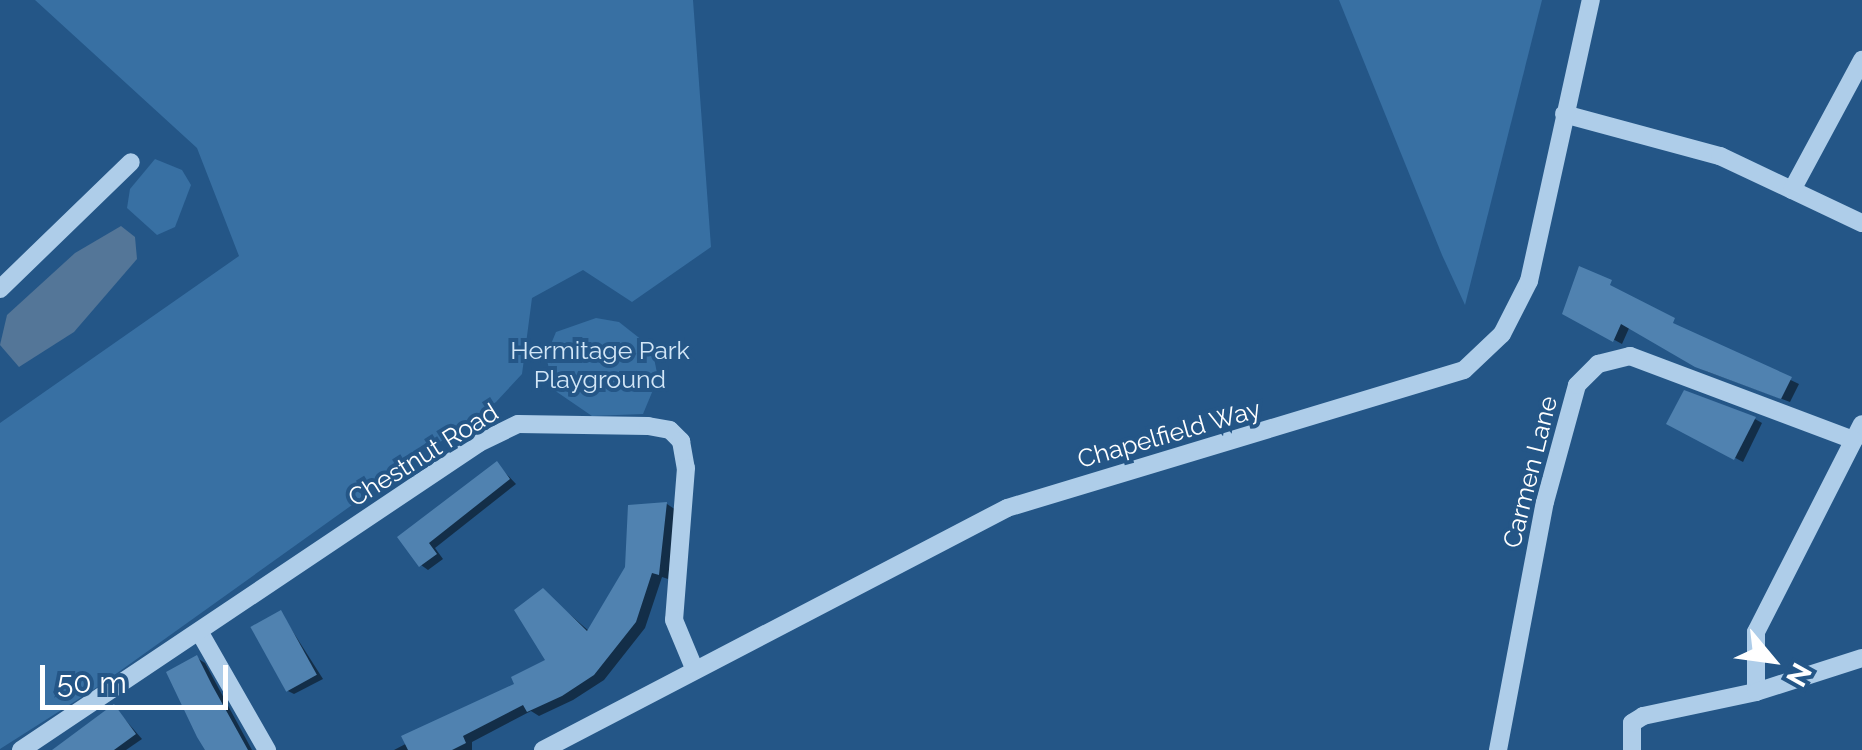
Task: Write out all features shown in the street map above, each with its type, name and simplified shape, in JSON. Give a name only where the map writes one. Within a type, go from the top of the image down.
[{"type":"street","name":"Chapelfield Way","points":[[542,750],[1007,508],[1464,370],[1502,334],[1528,282],[1591,0]]},
{"type":"street","points":[[1792,190],[1862,60]]},
{"type":"street","points":[[1564,114],[1720,156],[1862,223]]},
{"type":"street","points":[[0,289],[131,162]]},
{"type":"street","name":"Carmen Lane","points":[[1498,750],[1545,502],[1578,386],[1598,364],[1630,356],[1858,432]]},
{"type":"street","name":"Chestnut Road","points":[[22,750],[479,443],[518,424],[648,426],[670,430],[685,454],[674,620],[694,668]]},
{"type":"street","points":[[1756,692],[1756,632],[1858,432]]},
{"type":"street","points":[[200,633],[267,750]]},
{"type":"street","points":[[1632,750],[1632,723],[1643,716],[1756,692],[1862,658]]},
{"type":"green space","points":[[35,0],[693,0],[711,247],[632,302],[583,270],[532,298],[522,374],[496,402],[99,686],[0,749],[0,423],[239,256],[197,148]]},
{"type":"green space","points":[[1339,0],[1542,0],[1465,305],[1442,255]]},
{"type":"green space","points":[[155,159],[182,170],[191,185],[175,227],[157,235],[127,208],[130,189]]},
{"type":"green space","name":"Hermitage Park Playground","points":[[596,318],[619,322],[652,348],[658,378],[643,414],[592,416],[554,390],[546,356],[556,332]]},
{"type":"shaded area","points":[[121,226],[135,237],[137,259],[74,332],[19,367],[0,345],[7,315],[75,253]]},
{"type":"building","points":[[1579,266],[1612,280],[1610,285],[1675,318],[1673,323],[1792,377],[1781,399],[1695,367],[1621,324],[1613,342],[1562,314]]},
{"type":"building","points":[[1684,390],[1756,417],[1734,460],[1666,424]]},
{"type":"building","points":[[497,461],[510,479],[429,543],[437,554],[419,567],[397,537]]},
{"type":"building","points":[[667,502],[659,575],[652,573],[636,622],[594,675],[562,696],[527,712],[523,705],[463,736],[466,743],[452,750],[408,750],[401,736],[514,684],[511,677],[545,660],[514,610],[543,588],[587,631],[625,567],[628,505]]},
{"type":"building","points":[[281,610],[317,675],[286,692],[250,627]]},
{"type":"building","points":[[197,655],[248,750],[205,750],[197,737],[166,672]]},
{"type":"building","points":[[114,704],[136,734],[114,750],[52,750]]}]
